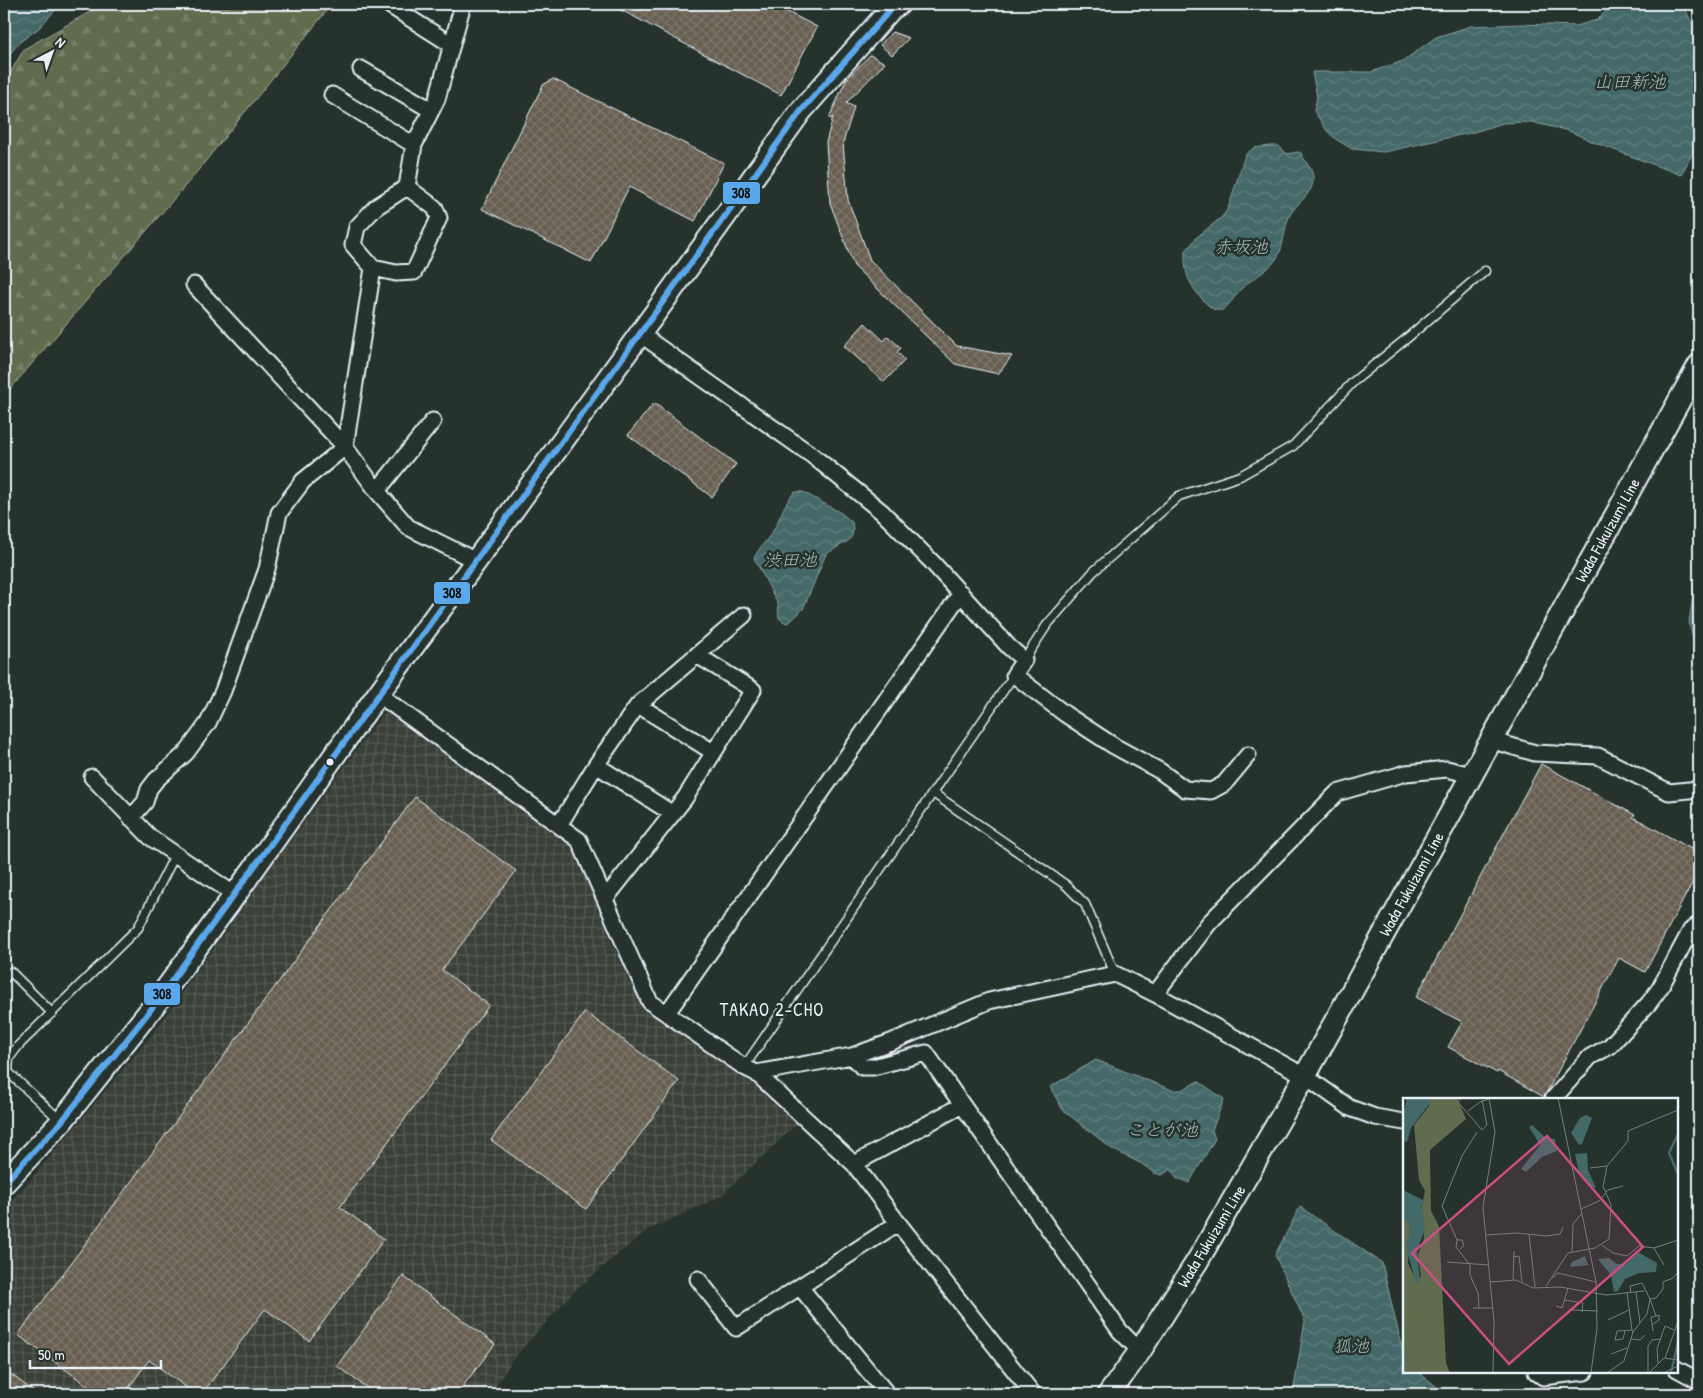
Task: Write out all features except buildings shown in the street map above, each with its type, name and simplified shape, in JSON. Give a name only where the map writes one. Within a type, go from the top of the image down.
[{"type":"main road","points":[[4,1183],[62,1121],[152,1008],[236,896],[378,694],[802,112],[898,4]]},
{"type":"main road","name":"Wada Fukuizumi Line","points":[[1109,1394],[1140,1351],[1198,1260],[1305,1076],[1699,365]]},
{"type":"street","points":[[407,187],[435,208],[439,218],[414,272],[396,273],[373,268],[354,245],[357,226],[376,207],[407,187],[414,145],[437,99],[463,4]]},
{"type":"street","points":[[389,5],[452,45]]},
{"type":"street","points":[[361,69],[431,110]]},
{"type":"street","points":[[332,95],[414,145]]},
{"type":"street","points":[[131,818],[145,802],[149,789],[156,780],[186,754],[208,723],[223,692],[267,570],[279,512],[303,481],[345,447],[373,268]]},
{"type":"street","points":[[194,285],[345,447],[377,491],[408,527],[476,561]]},
{"type":"street","points":[[640,334],[813,456],[875,506],[931,561],[1009,647],[1024,660],[1014,675],[1065,714],[1114,746],[1160,771],[1185,789],[1211,791],[1224,784],[1248,755]]},
{"type":"street","points":[[377,491],[432,421]]},
{"type":"street","points":[[667,1013],[961,593]]},
{"type":"street","points":[[559,825],[596,765],[638,705],[744,615]]},
{"type":"street","points":[[605,899],[685,798],[752,690],[697,655]]},
{"type":"street","points":[[378,694],[579,840],[650,1002],[750,1070],[854,1164],[898,1223],[1033,1394]]},
{"type":"street","points":[[638,705],[713,752]]},
{"type":"street","points":[[1490,740],[1535,753],[1598,756],[1669,792],[1699,789]]},
{"type":"street","points":[[596,765],[672,814]]},
{"type":"street","points":[[1155,994],[1209,923],[1337,793],[1406,773],[1448,769],[1471,775]]},
{"type":"street","points":[[92,777],[150,837],[236,896]]},
{"type":"street","points":[[1554,1098],[1590,1057],[1610,1046],[1649,1003],[1660,988],[1691,930],[1699,924]]},
{"type":"street","points":[[750,1070],[852,1056],[891,1042],[989,1001],[1115,974],[1305,1076],[1350,1108],[1375,1117],[1403,1122]]},
{"type":"street","points":[[852,1056],[862,1067],[872,1068],[926,1053],[1120,1331],[1140,1351]]},
{"type":"street","points":[[854,1164],[962,1105]]},
{"type":"street","points":[[698,1279],[736,1328],[898,1223]]},
{"type":"street","points":[[800,1286],[887,1394]]},
{"type":"street","points":[[1678,1370],[1699,1381]]},
{"type":"street","points":[[1538,1373],[1543,1376],[1574,1373]]},
{"type":"lane","points":[[1024,660],[1047,625],[1094,572],[1179,496],[1240,476],[1293,446],[1353,382],[1406,339],[1485,270]]},
{"type":"lane","points":[[750,1070],[933,793],[1014,675]]},
{"type":"lane","points":[[933,793],[1066,885],[1085,904],[1115,974]]},
{"type":"lane","points":[[62,1121],[8,1072],[9,1058],[19,1045],[138,928],[175,855]]},
{"type":"lane","points":[[4,979],[11,972],[52,1013]]},
{"type":"shaded area","points":[[394,712],[575,850],[620,961],[648,1009],[741,1074],[797,1124],[721,1196],[646,1231],[574,1291],[513,1359],[491,1394],[4,1394],[4,1208],[27,1184],[152,1035],[265,875],[382,715]]},
{"type":"green space","points":[[104,4],[332,4],[191,179],[4,396],[4,84],[24,49]]},
{"type":"water","points":[[4,4],[62,4],[39,28],[21,41],[12,51],[4,69]]},
{"type":"water","name":"山田新池","points":[[1613,4],[1683,4],[1693,26],[1699,32],[1699,141],[1681,175],[1569,131],[1531,122],[1503,123],[1474,132],[1384,152],[1352,149],[1327,131],[1314,111],[1317,97],[1312,72],[1371,72],[1403,61],[1436,37],[1471,26],[1523,24],[1576,26],[1597,20]]},
{"type":"water","name":"赤坂池","points":[[1279,146],[1287,154],[1301,153],[1313,174],[1313,183],[1308,193],[1290,215],[1277,258],[1264,271],[1244,286],[1224,309],[1216,310],[1211,308],[1194,289],[1185,266],[1185,252],[1197,237],[1222,217],[1228,209],[1245,155],[1254,148]]},
{"type":"water","name":"渋田池","points":[[795,492],[803,492],[841,513],[852,522],[853,529],[852,536],[848,541],[826,554],[803,609],[790,622],[786,623],[779,618],[778,604],[754,558],[777,524],[787,501]]},
{"type":"water","points":[[1699,512],[1699,658],[1689,622],[1697,569]]},
{"type":"water","name":"ことが池","points":[[1096,1060],[1172,1090],[1182,1090],[1198,1081],[1224,1099],[1212,1130],[1215,1139],[1189,1183],[1177,1179],[1171,1169],[1162,1175],[1154,1173],[1142,1164],[1112,1149],[1063,1110],[1050,1087]]},
{"type":"water","name":"狐池","points":[[1300,1207],[1382,1263],[1403,1353],[1403,1373],[1419,1373],[1446,1394],[1293,1394],[1305,1321],[1275,1255]]},
{"type":"transit line","name":"308","points":[[4,1183],[62,1121],[152,1008],[801,111],[891,9],[899,4]]},
{"type":"district","name":"TAKAO 2-CHO","points":[[772,1009]]}]
